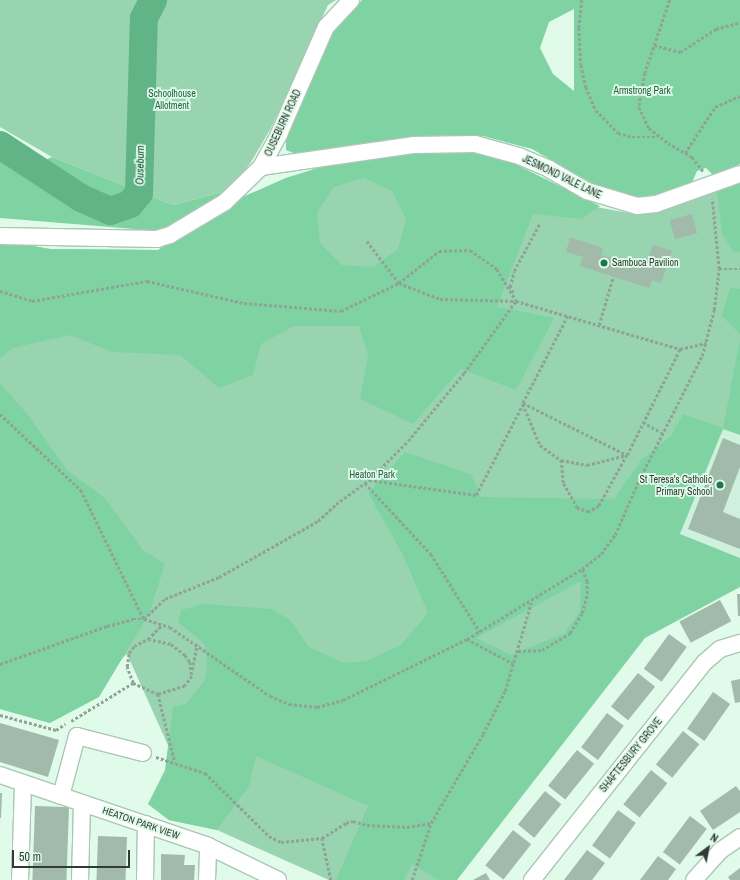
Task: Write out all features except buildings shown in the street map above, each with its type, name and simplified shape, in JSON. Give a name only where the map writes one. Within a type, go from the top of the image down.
[{"type":"street","name":"OUSEBURN ROAD","points":[[0,236],[157,239],[170,235],[225,202],[261,168],[279,134],[326,27],[335,15],[351,0]]},
{"type":"street","name":"JESMOND VALE LANE","points":[[261,168],[414,145],[475,144],[519,156],[607,199],[648,206],[740,174]]},
{"type":"street","name":"SHAFTESBURY GROVE","points":[[532,880],[705,662],[720,650],[740,643]]},
{"type":"street","points":[[61,796],[77,736],[144,754]]},
{"type":"street","name":"HEATON PARK VIEW","points":[[0,775],[208,846],[274,879]]},
{"type":"street","points":[[20,880],[23,783]]},
{"type":"street","points":[[80,880],[82,803]]},
{"type":"street","points":[[145,880],[146,824]]},
{"type":"street","points":[[694,880],[720,851],[740,837]]},
{"type":"street","points":[[207,880],[208,846]]},
{"type":"path","points":[[582,0],[579,28],[580,65],[586,88],[596,110],[618,133],[632,137],[658,137]]},
{"type":"path","points":[[0,664],[107,626],[133,619],[144,620],[162,625],[197,644],[270,696],[289,704],[317,708],[343,700],[480,632],[582,570],[602,554],[615,535],[662,433],[695,371],[706,343],[714,310],[719,269],[716,226],[708,186],[701,167],[685,153],[658,137],[650,128],[639,107],[654,45],[670,0]]},
{"type":"path","points":[[654,45],[680,52],[716,29],[740,22]]},
{"type":"path","points":[[685,153],[715,107],[740,96]]},
{"type":"path","points":[[516,301],[510,287],[514,271],[540,223]]},
{"type":"path","points":[[367,241],[399,283],[440,299],[516,301],[680,348],[706,343]]},
{"type":"path","points":[[0,291],[32,301],[147,281],[244,303],[342,311],[399,283],[439,251],[470,250],[497,269],[516,301]]},
{"type":"path","points":[[719,269],[740,269]]},
{"type":"path","points":[[599,325],[613,276]]},
{"type":"path","points":[[144,620],[165,599],[219,577],[318,521],[336,504],[365,484],[408,441],[464,373],[516,301]]},
{"type":"path","points":[[369,480],[476,495],[568,316]]},
{"type":"path","points":[[561,460],[563,484],[577,508],[589,512],[599,506],[627,455],[680,348]]},
{"type":"path","points":[[523,403],[627,455]]},
{"type":"path","points":[[523,403],[540,445],[561,460],[587,464],[627,455]]},
{"type":"path","points":[[0,414],[81,490],[144,620]]},
{"type":"path","points":[[643,422],[662,433]]},
{"type":"path","points":[[365,484],[431,554],[480,632]]},
{"type":"path","points":[[518,651],[542,650],[570,633],[582,613],[587,594],[587,582],[582,570]]},
{"type":"path","points":[[412,880],[431,822],[496,711],[514,664],[531,602]]},
{"type":"path","points":[[162,625],[148,639],[134,646],[129,653],[127,667],[133,683],[158,694],[185,686],[192,676],[197,644]]},
{"type":"path","points":[[148,639],[162,640],[178,648],[190,662],[192,671]]},
{"type":"path","points":[[467,639],[514,664]]},
{"type":"path","points":[[0,715],[56,730],[133,683]]},
{"type":"path","points":[[158,694],[176,763]]},
{"type":"path","points":[[144,754],[199,770],[213,778],[274,840],[281,842],[322,838],[346,823],[353,821],[367,825],[407,827],[431,822]]},
{"type":"path","points":[[322,838],[331,880]]},
{"type":"shaded area","name":"St Teresa's Catholic Primary School","points":[[723,428],[740,435],[740,558],[680,535]]},
{"type":"green space","name":"Schoolhouse Allotment","points":[[0,0],[336,0],[328,5],[271,128],[251,162],[230,190],[173,205],[52,157],[0,127]]},
{"type":"green space","name":"Armstrong Park","points":[[362,0],[740,0],[740,164],[718,175],[712,174],[706,168],[697,171],[691,185],[655,199],[638,199],[604,190],[532,149],[483,136],[443,135],[296,154],[286,150],[286,133],[334,29]],"holes":[[[574,9],[574,91],[553,74],[540,48],[549,22]]]},
{"type":"green space","points":[[456,149],[501,157],[600,206],[582,219],[533,214],[497,307],[554,318],[516,390],[461,369],[413,424],[360,399],[368,355],[359,326],[294,326],[261,344],[253,375],[219,388],[180,355],[112,352],[70,335],[12,348],[0,359],[0,245],[16,243],[50,249],[158,250],[243,197],[286,178],[344,160]],"holes":[[[364,178],[392,191],[406,219],[398,249],[373,267],[342,265],[320,243],[317,213],[334,187]]]},
{"type":"green space","points":[[0,154],[24,169],[52,157],[173,205],[230,190],[159,231],[0,218]]},
{"type":"green space","name":"Heaton Park","points":[[344,160],[634,214],[710,193],[720,187],[740,181],[740,397],[671,529],[457,880],[329,880],[217,830],[169,820],[148,804],[176,763],[127,654],[50,723],[0,709],[0,245],[16,243],[50,249],[158,250],[243,197],[286,178]]},
{"type":"green space","points":[[740,180],[740,252],[734,252],[722,234],[717,193],[722,187]]},
{"type":"green space","points":[[730,288],[740,289],[740,334],[722,316]]},
{"type":"green space","points":[[740,340],[740,435],[723,429],[680,534],[740,558],[740,587],[645,638],[457,880],[439,880],[412,864],[404,880],[336,880],[368,806],[256,756],[249,786],[217,830],[169,820],[148,804],[165,770],[173,707],[186,704],[204,681],[207,668],[205,644],[178,622],[181,610],[203,604],[272,609],[290,620],[309,647],[344,663],[366,661],[401,645],[428,613],[403,555],[368,493],[405,452],[471,474],[481,497],[614,499],[641,460],[671,436],[683,414],[723,428]],"holes":[[[581,581],[580,611],[565,633],[511,655],[476,638]]]},
{"type":"green space","points":[[0,383],[28,415],[68,471],[104,497],[143,550],[165,564],[149,614],[99,697],[50,723],[0,709]]},
{"type":"waterway","name":"Ouseburn","points":[[0,145],[81,198],[110,211],[130,204],[139,193],[144,18],[153,0]]},
{"type":"place","name":"Sambuca Pavilion","points":[[604,263]]},
{"type":"place","name":"St Teresa's Catholic Primary School","points":[[720,485]]}]
